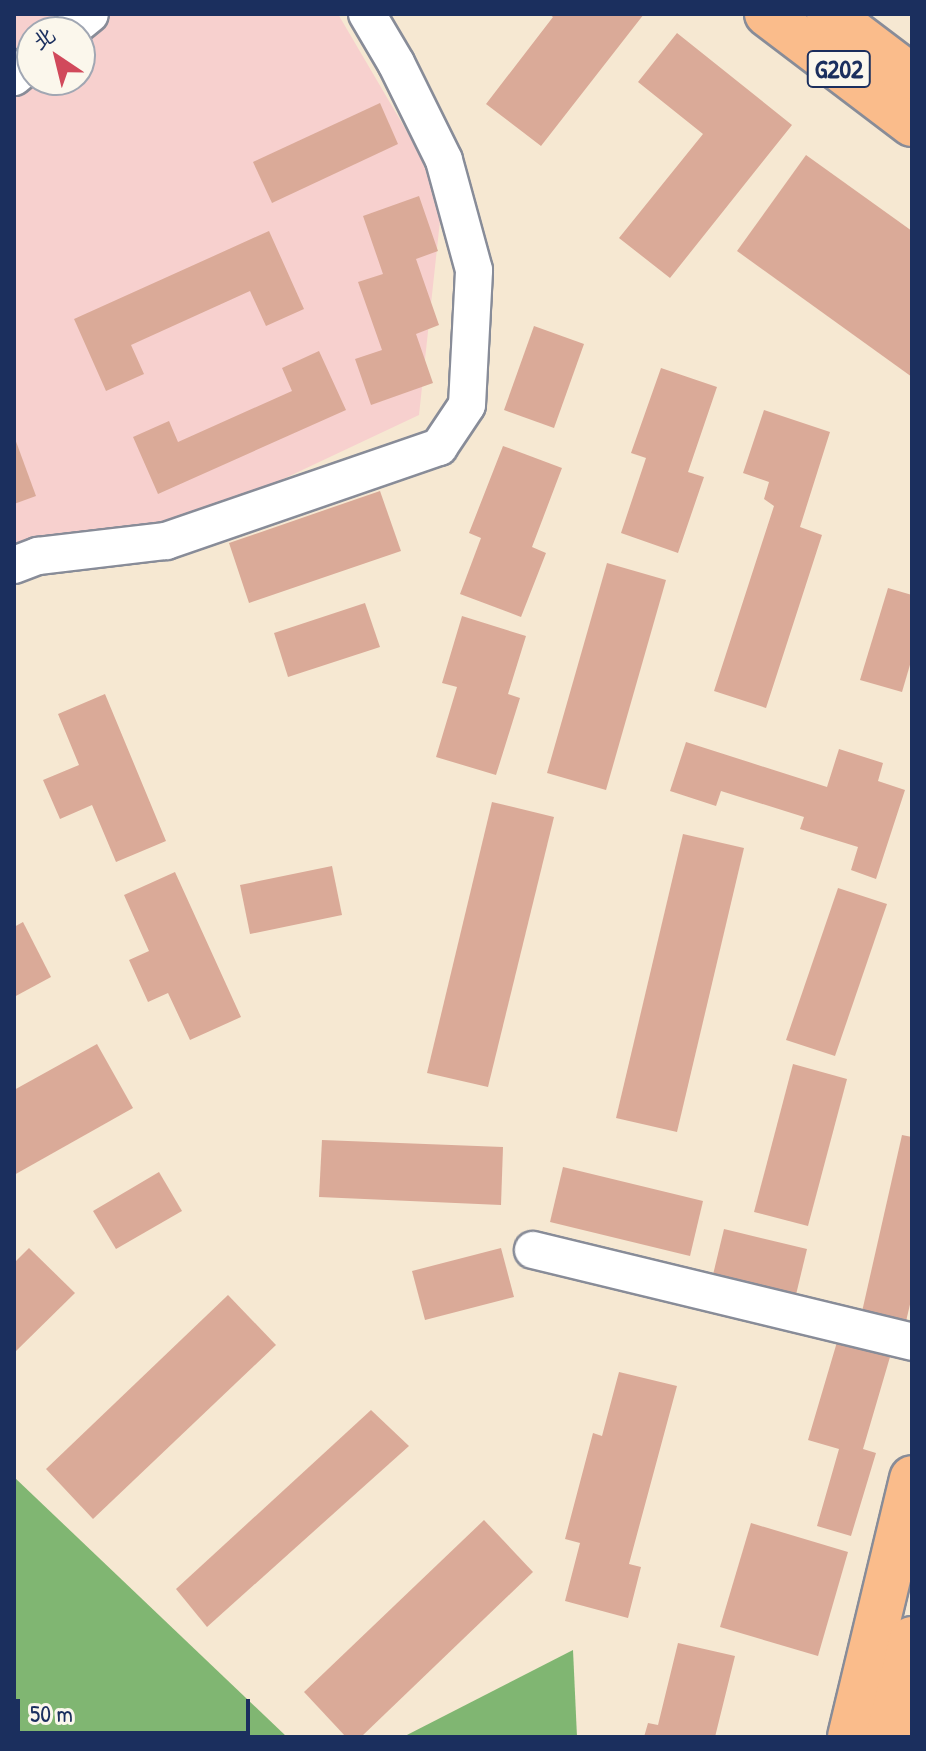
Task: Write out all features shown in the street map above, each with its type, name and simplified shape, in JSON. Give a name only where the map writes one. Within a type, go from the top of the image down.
[{"type":"highway","name":"G202","points":[[767,14],[912,124]]},
{"type":"highway","name":"G202","points":[[829,14],[912,77]]},
{"type":"highway","points":[[850,1737],[912,1478]]},
{"type":"highway","points":[[888,1737],[912,1639]]},
{"type":"street","points":[[14,565],[38,556],[166,541],[439,447],[467,405],[474,270],[444,160],[396,63],[367,14]]},
{"type":"street","points":[[533,1250],[912,1342]]},
{"type":"shaded area","points":[[14,14],[338,14],[443,193],[419,415],[209,514],[14,545]]},
{"type":"green space","points":[[14,1477],[287,1737],[14,1737]]},
{"type":"green space","points":[[573,1650],[577,1737],[403,1737]]},
{"type":"building","points":[[549,14],[644,14],[541,146],[486,104],[553,17]]},
{"type":"building","points":[[677,33],[792,125],[670,278],[619,238],[703,134],[638,82]]},
{"type":"building","points":[[380,103],[398,144],[272,203],[253,162]]},
{"type":"building","points":[[806,155],[912,231],[912,377],[737,251]]},
{"type":"building","points":[[419,196],[438,251],[416,259],[439,325],[416,334],[433,383],[371,405],[355,359],[382,350],[358,282],[383,274],[363,216]]},
{"type":"building","points":[[269,231],[304,309],[266,326],[250,291],[131,345],[144,374],[106,391],[74,319]]},
{"type":"building","points":[[534,326],[584,344],[554,428],[504,410]]},
{"type":"building","points":[[319,351],[346,410],[158,494],[133,437],[169,421],[178,442],[292,391],[282,368]]},
{"type":"building","points":[[661,368],[717,387],[688,472],[704,477],[678,553],[621,533],[646,458],[631,453]]},
{"type":"building","points":[[764,410],[830,432],[800,527],[822,535],[766,708],[714,691],[774,506],[764,499],[769,482],[743,473]]},
{"type":"building","points":[[14,436],[36,496],[14,504]]},
{"type":"building","points":[[503,446],[562,468],[532,547],[546,553],[521,617],[460,594],[481,538],[469,533]]},
{"type":"building","points":[[380,491],[401,551],[249,603],[229,543]]},
{"type":"building","points":[[607,563],[666,580],[606,790],[547,773]]},
{"type":"building","points":[[888,588],[912,595],[912,658],[902,692],[860,680]]},
{"type":"building","points":[[365,603],[380,647],[288,677],[274,633]]},
{"type":"building","points":[[462,616],[526,636],[508,694],[520,698],[496,775],[436,757],[457,687],[442,683]]},
{"type":"building","points":[[105,694],[166,841],[116,862],[92,805],[60,819],[43,780],[79,765],[58,714]]},
{"type":"building","points":[[686,742],[827,787],[839,749],[883,763],[878,781],[905,790],[876,879],[851,870],[858,847],[800,829],[804,817],[721,791],[716,806],[670,791]]},
{"type":"building","points":[[492,802],[554,817],[488,1087],[427,1073]]},
{"type":"building","points":[[683,834],[744,848],[677,1132],[616,1118]]},
{"type":"building","points":[[332,866],[342,915],[250,934],[240,885]]},
{"type":"building","points":[[175,872],[241,1017],[190,1040],[168,993],[148,1002],[129,960],[149,951],[124,895]]},
{"type":"building","points":[[838,888],[887,904],[835,1056],[786,1040]]},
{"type":"building","points":[[23,922],[51,977],[14,997],[14,927]]},
{"type":"building","points":[[97,1044],[133,1108],[14,1175],[14,1090]]},
{"type":"building","points":[[793,1064],[847,1079],[808,1226],[754,1212]]},
{"type":"building","points":[[902,1135],[912,1137],[912,1296],[903,1334],[859,1325]]},
{"type":"building","points":[[322,1140],[503,1147],[501,1205],[319,1197]]},
{"type":"building","points":[[563,1167],[703,1201],[690,1256],[550,1222]]},
{"type":"building","points":[[159,1172],[182,1211],[116,1249],[93,1211]]},
{"type":"building","points":[[724,1229],[807,1249],[794,1303],[711,1283]]},
{"type":"building","points":[[29,1248],[75,1293],[14,1353],[14,1263]]},
{"type":"building","points":[[501,1248],[514,1297],[425,1320],[412,1271]]},
{"type":"building","points":[[228,1295],[276,1345],[93,1519],[46,1469]]},
{"type":"building","points":[[837,1342],[890,1357],[863,1449],[876,1453],[851,1536],[817,1526],[839,1449],[808,1440]]},
{"type":"building","points":[[619,1372],[677,1386],[629,1564],[641,1567],[628,1618],[565,1601],[580,1543],[565,1539],[593,1433],[602,1436]]},
{"type":"building","points":[[371,1410],[409,1446],[207,1627],[176,1589]]},
{"type":"building","points":[[484,1520],[533,1572],[361,1737],[346,1737],[304,1692]]},
{"type":"building","points":[[751,1523],[848,1552],[818,1656],[720,1627]]},
{"type":"building","points":[[678,1643],[735,1656],[715,1737],[644,1737],[648,1723],[658,1725]]}]
